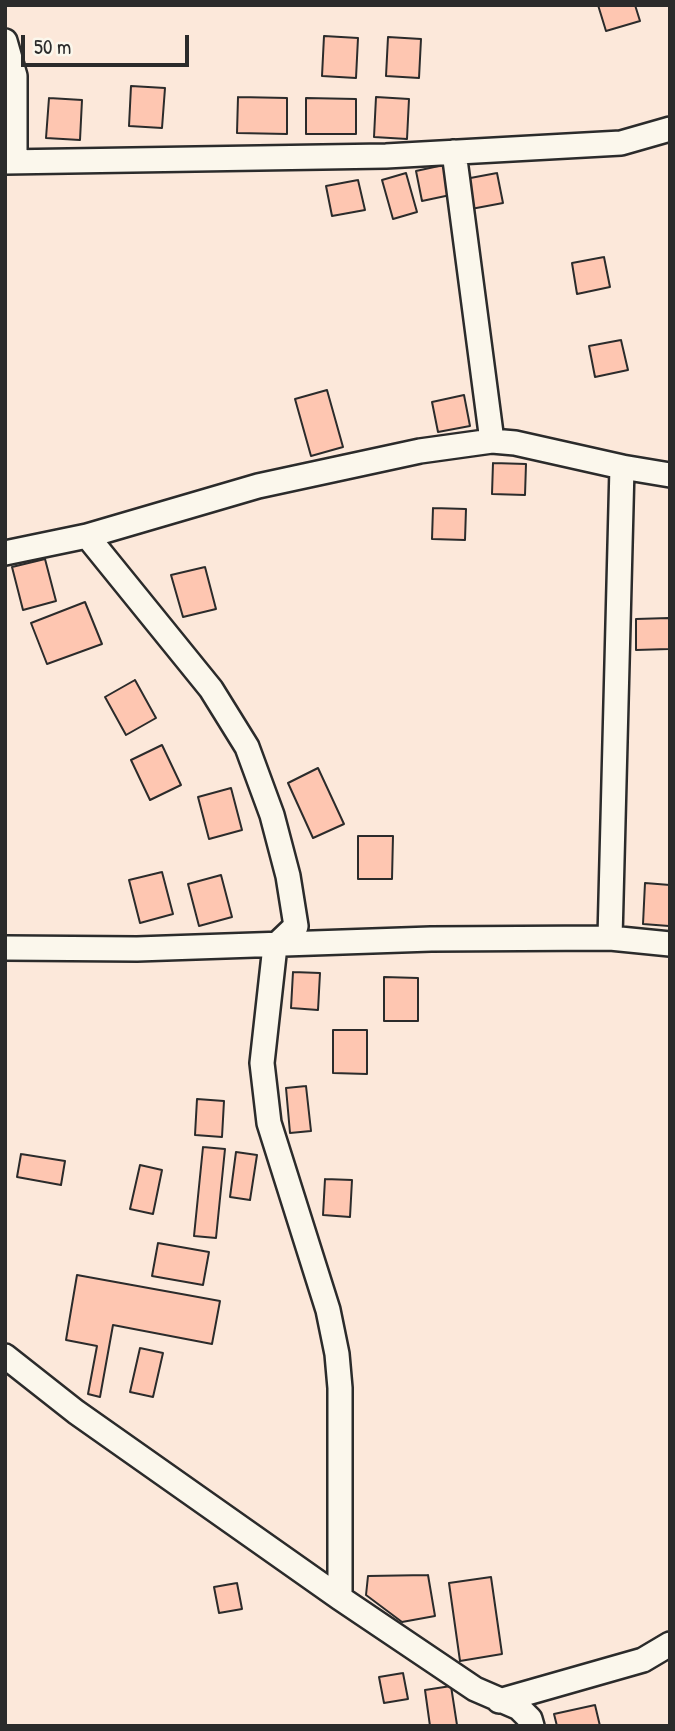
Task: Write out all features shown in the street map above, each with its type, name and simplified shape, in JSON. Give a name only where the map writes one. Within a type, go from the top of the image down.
[{"type":"street","points":[[5,41],[15,76],[10,162],[215,160],[454,152],[621,143],[670,129]]},
{"type":"street","points":[[454,152],[492,441]]},
{"type":"street","points":[[5,553],[87,536],[258,486],[420,451],[492,441],[516,443],[670,475]]},
{"type":"street","points":[[610,938],[622,467]]},
{"type":"street","points":[[87,536],[211,688],[247,747],[272,815],[288,876],[296,926],[275,946],[262,1063],[269,1123],[328,1310],[337,1354],[340,1388],[340,1598]]},
{"type":"street","points":[[5,948],[137,949],[431,939],[610,938],[670,944]]},
{"type":"street","points":[[5,1356],[76,1412],[340,1598],[475,1689],[519,1708],[530,1719],[532,1726]]},
{"type":"street","points":[[499,1701],[643,1660],[670,1644]]},
{"type":"building","points":[[598,5],[635,5],[640,21],[606,31]]},
{"type":"building","points":[[324,36],[358,38],[356,78],[322,76]]},
{"type":"building","points":[[388,37],[421,39],[419,78],[386,76]]},
{"type":"building","points":[[131,86],[165,88],[162,128],[129,126]]},
{"type":"building","points":[[238,97],[287,98],[287,134],[237,133]]},
{"type":"building","points":[[376,97],[409,99],[407,139],[374,137]]},
{"type":"building","points":[[49,98],[82,100],[80,140],[46,138]]},
{"type":"building","points":[[306,98],[356,99],[356,134],[306,134]]},
{"type":"building","points":[[448,164],[455,194],[422,201],[416,171]]},
{"type":"building","points":[[406,173],[417,212],[393,219],[382,180]]},
{"type":"building","points":[[497,173],[503,203],[471,209],[465,179]]},
{"type":"building","points":[[358,180],[365,210],[332,216],[326,186]]},
{"type":"building","points":[[604,257],[610,287],[577,294],[572,263]]},
{"type":"building","points":[[621,340],[628,370],[595,377],[589,346]]},
{"type":"building","points":[[327,390],[343,447],[311,456],[295,399]]},
{"type":"building","points":[[464,395],[470,426],[438,432],[432,402]]},
{"type":"building","points":[[493,463],[526,464],[525,495],[492,494]]},
{"type":"building","points":[[433,508],[466,509],[465,540],[432,539]]},
{"type":"building","points":[[45,559],[56,601],[23,610],[12,567]]},
{"type":"building","points":[[205,567],[216,609],[183,617],[171,575]]},
{"type":"building","points":[[85,602],[102,644],[47,664],[31,623]]},
{"type":"building","points":[[669,618],[669,649],[636,650],[636,619]]},
{"type":"building","points":[[135,680],[156,718],[126,735],[105,697]]},
{"type":"building","points":[[162,745],[181,785],[150,800],[131,760]]},
{"type":"building","points":[[318,768],[344,824],[313,838],[288,783]]},
{"type":"building","points":[[231,788],[242,830],[209,839],[198,797]]},
{"type":"building","points":[[358,836],[393,836],[392,879],[358,879]]},
{"type":"building","points":[[162,872],[173,914],[140,923],[129,880]]},
{"type":"building","points":[[221,875],[232,917],[199,926],[188,884]]},
{"type":"building","points":[[645,883],[670,885],[669,926],[643,924]]},
{"type":"building","points":[[293,972],[320,973],[318,1010],[291,1008]]},
{"type":"building","points":[[384,977],[418,978],[418,1021],[384,1021]]},
{"type":"building","points":[[333,1030],[367,1030],[367,1074],[333,1073]]},
{"type":"building","points":[[306,1086],[311,1131],[290,1133],[286,1088]]},
{"type":"building","points":[[197,1099],[224,1101],[222,1137],[195,1135]]},
{"type":"building","points":[[203,1147],[225,1149],[216,1238],[194,1236]]},
{"type":"building","points":[[236,1152],[257,1155],[250,1200],[230,1197]]},
{"type":"building","points":[[21,1154],[65,1161],[61,1185],[17,1177]]},
{"type":"building","points":[[140,1165],[162,1170],[153,1214],[130,1209]]},
{"type":"building","points":[[325,1179],[352,1180],[350,1217],[323,1215]]},
{"type":"building","points":[[158,1243],[209,1252],[203,1285],[152,1276]]},
{"type":"building","points":[[77,1275],[220,1301],[212,1344],[113,1325],[100,1397],[88,1394],[97,1346],[66,1340]]},
{"type":"building","points":[[140,1348],[163,1353],[153,1397],[130,1392]]},
{"type":"building","points":[[428,1575],[435,1616],[402,1622],[366,1595],[368,1576]]},
{"type":"building","points":[[491,1577],[502,1654],[460,1661],[449,1583]]},
{"type":"building","points":[[237,1583],[242,1609],[219,1613],[214,1587]]},
{"type":"building","points":[[403,1673],[408,1699],[384,1703],[379,1677]]},
{"type":"building","points":[[451,1686],[457,1725],[430,1726],[425,1690]]},
{"type":"building","points":[[595,1705],[600,1726],[557,1726],[554,1714]]}]
